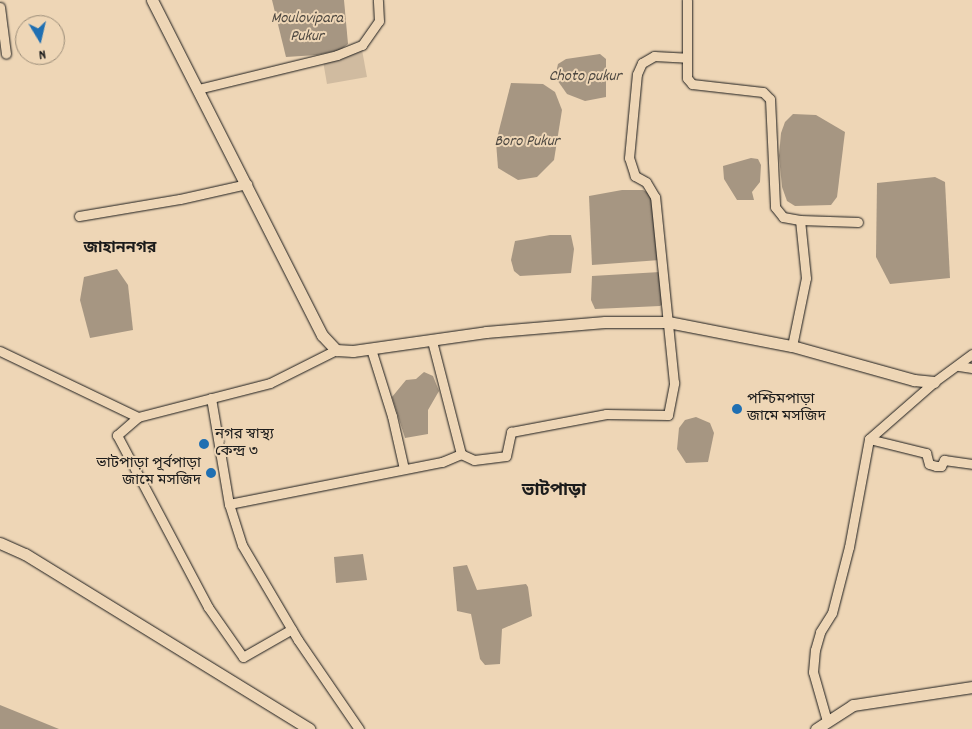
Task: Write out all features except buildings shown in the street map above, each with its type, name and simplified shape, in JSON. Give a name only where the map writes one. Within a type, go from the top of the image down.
[{"type":"street","points":[[152,0],[322,335],[336,350]]},
{"type":"street","points":[[198,89],[337,55],[362,44],[379,21],[378,0]]},
{"type":"street","points":[[688,0],[687,78],[692,84],[763,92],[770,99],[775,207],[783,216],[800,220],[858,222]]},
{"type":"street","points":[[0,8],[6,54]]},
{"type":"street","points":[[230,504],[442,462],[462,454],[474,460],[506,456],[511,432],[606,414],[668,415],[674,383],[655,197],[646,182],[635,176],[630,158],[637,74],[642,63],[654,56],[687,58]]},
{"type":"street","points":[[79,216],[180,199],[247,184]]},
{"type":"street","points":[[792,346],[806,278],[800,220]]},
{"type":"street","points":[[292,629],[243,657],[208,607],[117,435],[138,417],[270,383],[336,350],[371,349],[605,322],[668,322],[792,346],[914,380],[934,382]]},
{"type":"street","points":[[432,341],[462,454]]},
{"type":"street","points":[[371,349],[392,416],[404,469]]},
{"type":"street","points":[[0,351],[138,417]]},
{"type":"street","points":[[827,721],[813,672],[815,650],[820,632],[832,613],[849,547],[869,439],[934,382],[959,366],[972,354]]},
{"type":"street","points":[[959,366],[972,368]]},
{"type":"street","points":[[211,398],[230,504],[242,545],[292,629],[359,729]]},
{"type":"street","points":[[869,439],[926,453],[929,464],[936,466],[941,466],[944,460],[972,464]]},
{"type":"street","points":[[0,544],[25,554],[309,729]]},
{"type":"street","points":[[816,729],[852,705],[972,687]]},
{"type":"shaded area","points":[[362,50],[367,77],[327,84],[323,61]]},
{"type":"water","name":"Moulovipara Pukur","points":[[272,0],[344,0],[348,44],[340,50],[317,55],[286,57]]},
{"type":"water","name":"Choto pukur","points":[[600,54],[606,59],[606,97],[585,101],[567,94],[555,77],[558,64],[566,59]]},
{"type":"water","name":"Boro Pukur","points":[[511,83],[543,84],[555,92],[562,110],[554,160],[537,177],[518,180],[498,168],[496,142]]},
{"type":"water","points":[[793,114],[816,115],[845,132],[837,197],[831,205],[795,206],[787,201],[782,187],[779,156],[781,133],[785,122]]},
{"type":"water","points":[[751,158],[758,159],[761,165],[760,182],[752,192],[754,200],[737,200],[724,179],[723,166]]},
{"type":"water","points":[[935,177],[945,182],[950,278],[890,284],[876,257],[877,183]]},
{"type":"water","points":[[622,190],[643,190],[653,195],[660,260],[592,265],[589,196]]},
{"type":"water","points":[[550,235],[571,235],[574,249],[571,273],[520,276],[514,271],[511,260],[515,241]]},
{"type":"water","points":[[117,269],[128,285],[133,330],[90,338],[80,300],[84,277]]},
{"type":"water","points":[[660,272],[665,302],[660,306],[595,309],[591,300],[592,276]]},
{"type":"water","points":[[424,372],[433,376],[439,391],[428,410],[428,434],[405,438],[392,397],[406,380],[416,379]]},
{"type":"water","points":[[696,417],[710,423],[714,433],[708,462],[686,463],[677,449],[679,428],[685,420]]},
{"type":"water","points":[[363,554],[367,580],[336,583],[334,557]]},
{"type":"water","points":[[467,565],[477,590],[526,584],[528,587],[532,616],[502,629],[500,664],[485,665],[480,659],[471,614],[457,611],[453,567]]},
{"type":"water","points":[[0,705],[59,729],[0,729]]},
{"type":"place","name":"পশ্চিমপাড়া জামে মসজিদ","points":[[737,409]]},
{"type":"place","name":"নগর স্বাস্থ্য কেন্দ্র ৩","points":[[204,444]]},
{"type":"place","name":"ভাটপাড়া পূর্বপাড়া জামে মসজিদ","points":[[211,473]]},
{"type":"district","name":"জাহাননগর","points":[[120,249]]},
{"type":"district","name":"ভাটপাড়া","points":[[554,492]]}]
